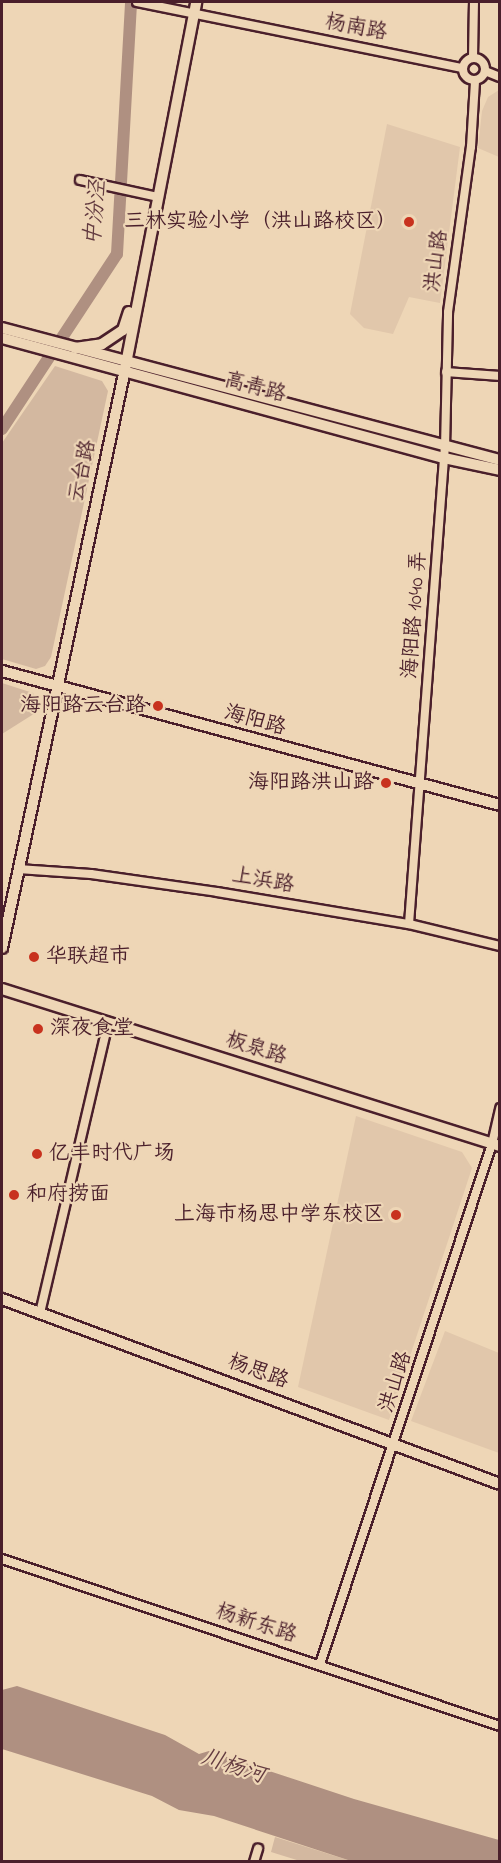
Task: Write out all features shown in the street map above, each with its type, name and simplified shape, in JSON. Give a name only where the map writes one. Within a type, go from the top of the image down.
[{"type":"street","name":"杨南路","points":[[139,2],[462,68]]},
{"type":"street","name":"云台路","points":[[2,948],[125,369],[196,2]]},
{"type":"street","points":[[474,2],[473,58],[462,68],[465,77],[475,81],[484,72]]},
{"type":"street","points":[[473,58],[482,62],[484,72]]},
{"type":"street","points":[[484,72],[500,77]]},
{"type":"street","name":"洪山路","points":[[444,453],[450,297],[471,147],[475,81]]},
{"type":"street","points":[[80,180],[131,193],[158,197]]},
{"type":"street","points":[[67,351],[102,344],[123,330],[133,297],[140,288]]},
{"type":"street","name":"高青路","points":[[2,328],[39,344]]},
{"type":"street","name":"高青路","points":[[2,338],[67,351],[125,369],[444,453],[500,470]]},
{"type":"street","points":[[446,372],[500,376]]},
{"type":"street","name":"高青路","points":[[444,453],[500,460]]},
{"type":"street","name":"海阳路 1040 弄","points":[[409,924],[444,453]]},
{"type":"street","name":"海阳路","points":[[2,671],[500,805]]},
{"type":"street","name":"上浜路","points":[[18,869],[140,880],[409,924],[500,946]]},
{"type":"street","name":"板泉路","points":[[2,989],[496,1145]]},
{"type":"street","points":[[40,1313],[108,1022]]},
{"type":"street","name":"洪山路","points":[[320,1664],[496,1145],[500,1108]]},
{"type":"street","name":"杨思路","points":[[2,1299],[500,1484]]},
{"type":"street","name":"杨新东路","points":[[2,1559],[500,1726]]},
{"type":"street","points":[[254,1862],[258,1850]]},
{"type":"shaded area","points":[[499,90],[499,157],[478,148],[482,111],[488,97]]},
{"type":"shaded area","name":"三林实验小学（洪山路校区）","points":[[387,124],[460,147],[440,303],[409,297],[393,334],[364,328],[350,314]]},
{"type":"shaded area","points":[[55,366],[102,381],[108,391],[51,657],[45,666],[36,669],[2,659],[2,443]]},
{"type":"shaded area","points":[[2,683],[33,693],[40,710],[2,734]]},
{"type":"shaded area","points":[[356,1116],[462,1152],[472,1168],[389,1420],[298,1387]]},
{"type":"shaded area","points":[[445,1331],[499,1353],[499,1453],[411,1421]]},
{"type":"shaded area","points":[[275,1837],[351,1861],[300,1861],[271,1852]]},
{"type":"water","name":"川杨河","points":[[17,1686],[165,1735],[199,1754],[209,1751],[354,1799],[499,1840],[499,1861],[351,1861],[214,1816],[179,1810],[152,1796],[2,1749],[2,1690]]},
{"type":"waterway","name":"中汾泾","points":[[2,429],[117,254],[131,2]]},
{"type":"place","name":"三林实验小学（洪山路校区）","points":[[409,222]]},
{"type":"place","name":"海阳路云台路","points":[[158,706]]},
{"type":"place","name":"海阳路洪山路","points":[[386,783]]},
{"type":"place","name":"华联超市","points":[[34,957]]},
{"type":"place","name":"深夜食堂","points":[[38,1029]]},
{"type":"place","name":"亿丰时代广场","points":[[37,1154]]},
{"type":"place","name":"和府捞面","points":[[14,1195]]},
{"type":"place","name":"上海市杨思中学东校区","points":[[396,1215]]}]
